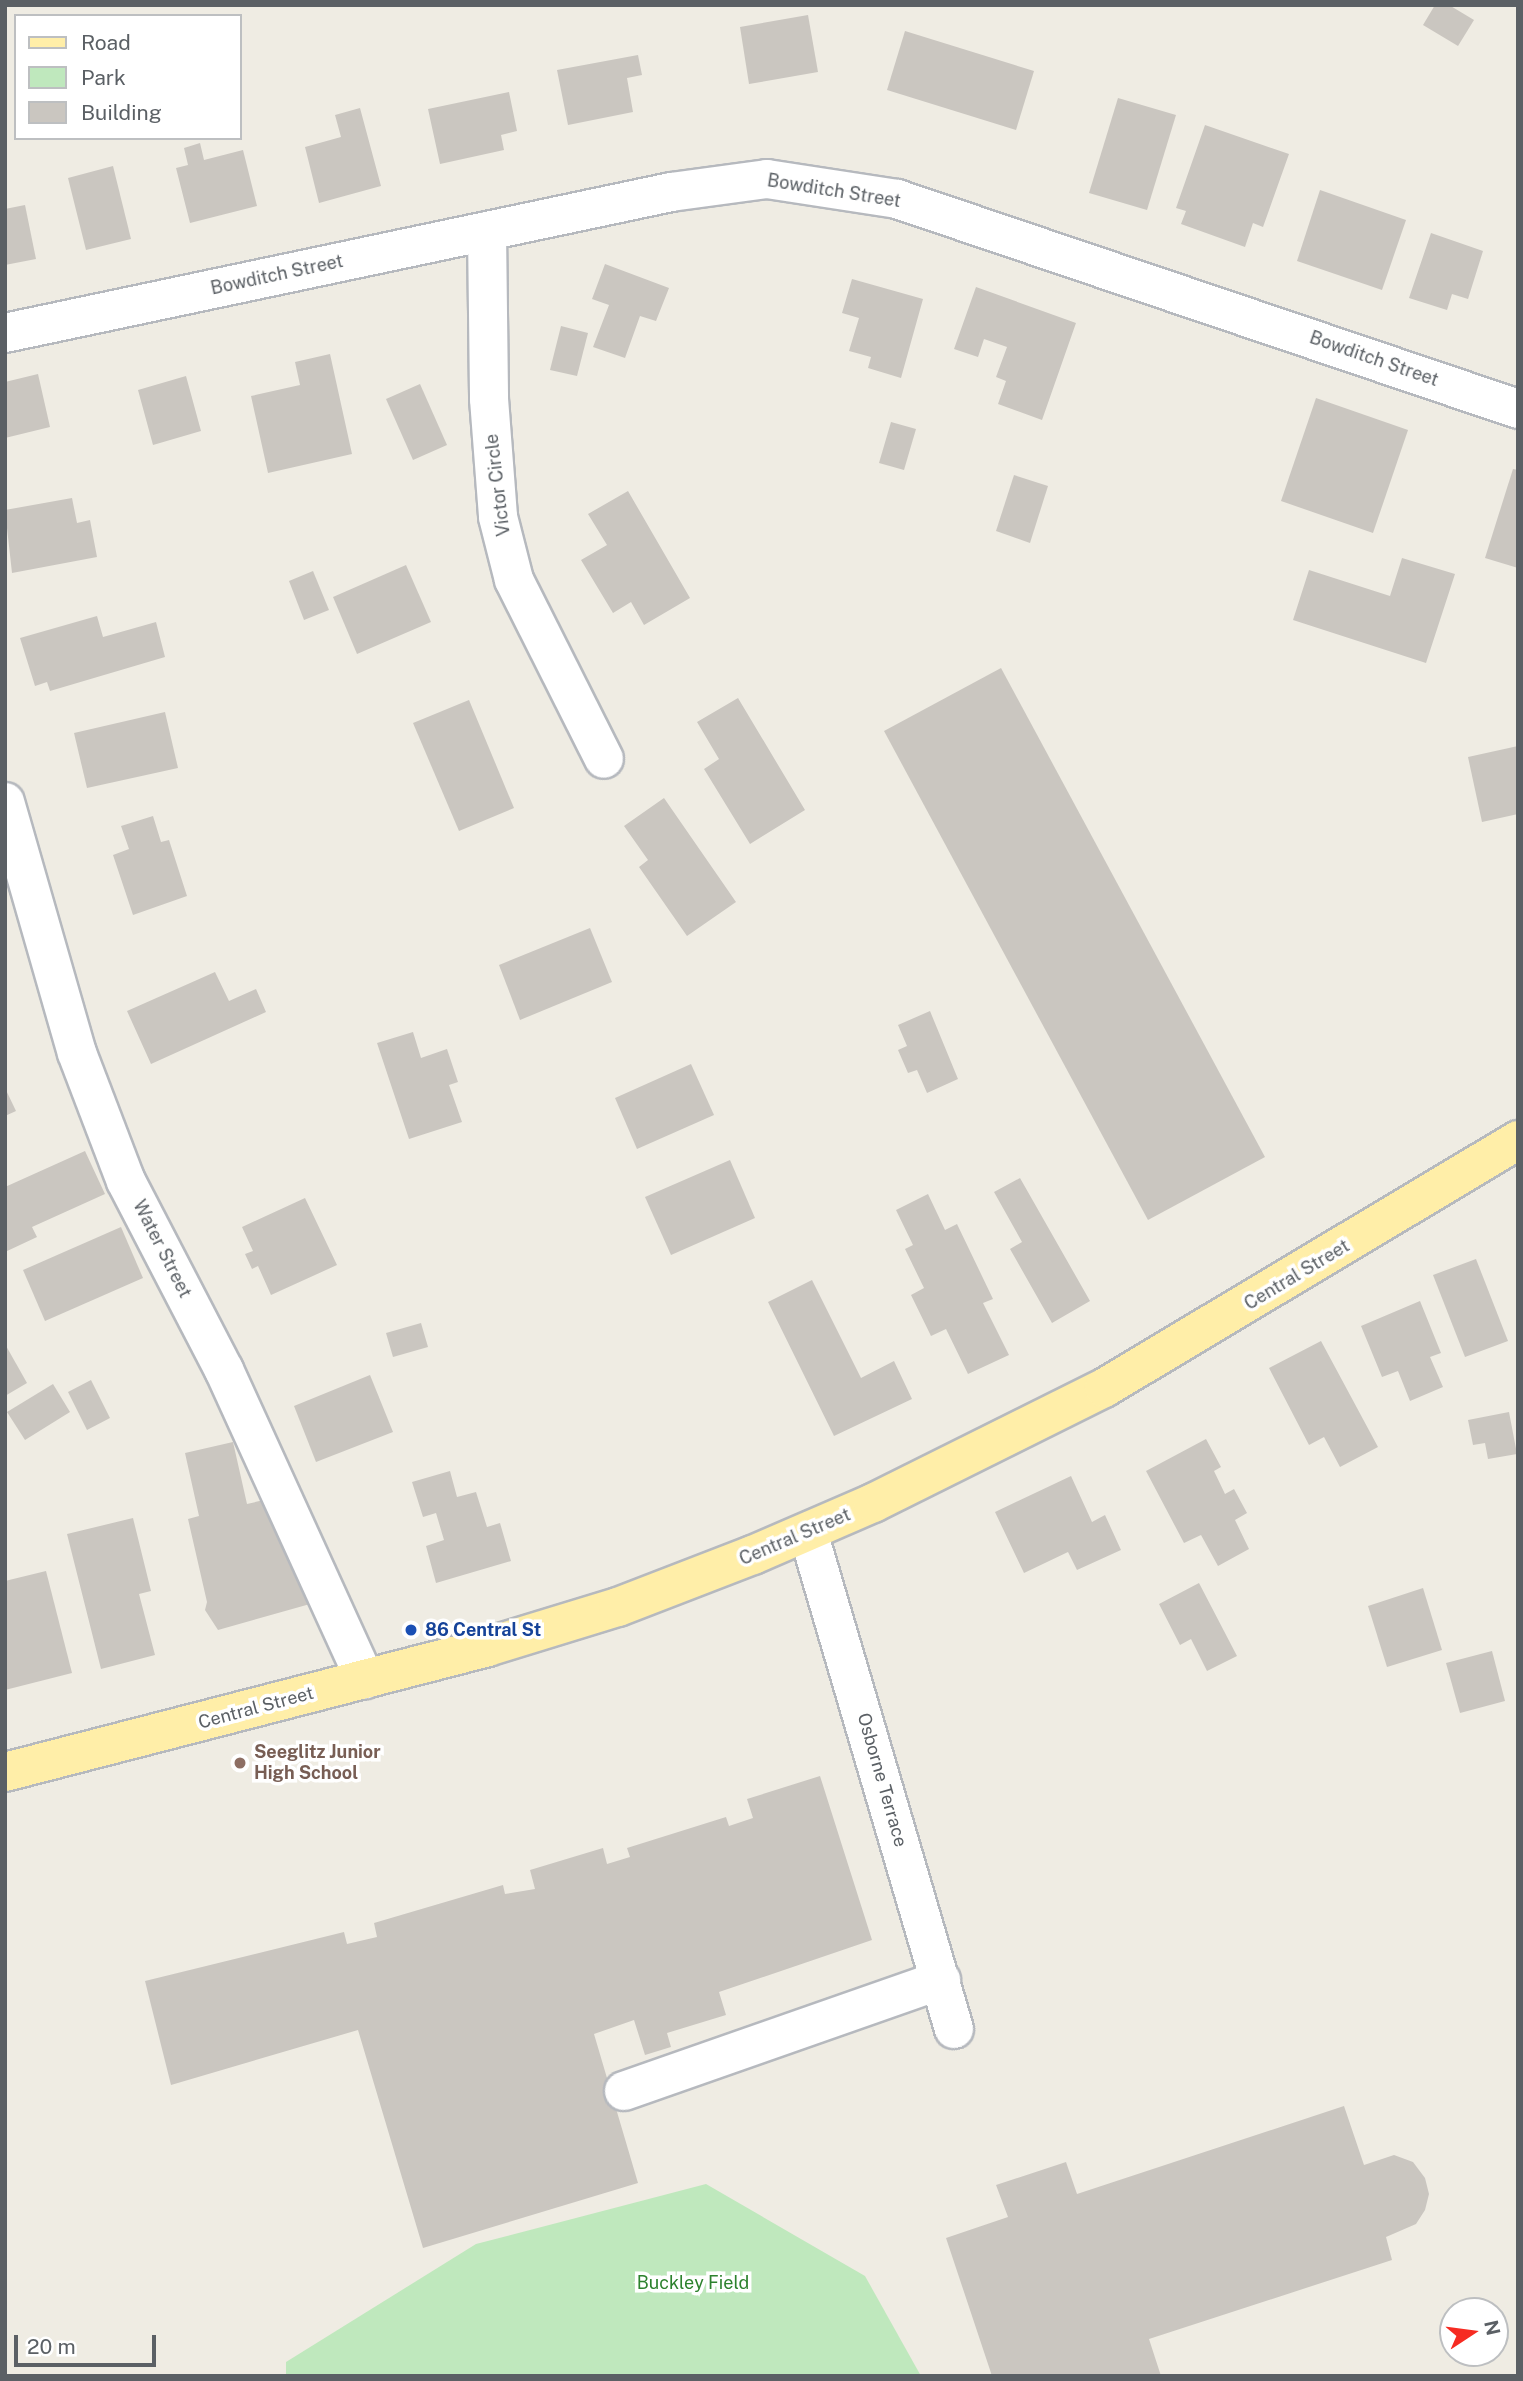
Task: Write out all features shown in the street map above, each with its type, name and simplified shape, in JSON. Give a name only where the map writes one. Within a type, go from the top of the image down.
[{"type":"main road","name":"Central Street","points":[[5,1772],[365,1679],[618,1607],[808,1532],[951,1466],[1104,1388],[1518,1140]]},
{"type":"street","name":"Bowditch Street","points":[[5,333],[671,192],[766,179],[897,199],[1518,409]]},
{"type":"street","name":"Victor Circle","points":[[487,231],[489,399],[498,517],[514,580],[604,759]]},
{"type":"street","name":"Water Street","points":[[5,802],[77,1053],[126,1181],[224,1370],[365,1679]]},
{"type":"street","name":"Osborne Terrace","points":[[808,1532],[954,2029]]},
{"type":"street","points":[[624,2091],[941,1980]]},
{"type":"green space","name":"Buckley Field","points":[[706,2184],[865,2276],[921,2376],[286,2376],[286,2362],[476,2244]]},
{"type":"building","points":[[1435,5],[1449,5],[1474,20],[1458,46],[1423,25]]},
{"type":"building","points":[[808,15],[818,72],[749,84],[740,27]]},
{"type":"building","points":[[905,31],[1034,71],[1016,130],[887,90]]},
{"type":"building","points":[[638,55],[642,75],[627,78],[633,112],[568,125],[557,70]]},
{"type":"building","points":[[509,92],[517,131],[501,135],[504,150],[440,164],[428,109]]},
{"type":"building","points":[[1118,98],[1176,115],[1147,210],[1089,193]]},
{"type":"building","points":[[360,108],[381,186],[319,203],[305,147],[341,137],[335,115]]},
{"type":"building","points":[[1205,125],[1289,154],[1263,227],[1253,223],[1245,247],[1181,224],[1186,211],[1176,208]]},
{"type":"building","points":[[200,143],[204,160],[243,150],[257,206],[190,223],[176,168],[188,165],[184,148]]},
{"type":"building","points":[[113,166],[131,239],[86,250],[68,178]]},
{"type":"building","points":[[1320,190],[1406,220],[1382,290],[1297,261]]},
{"type":"building","points":[[25,205],[36,259],[5,265],[5,209]]},
{"type":"building","points":[[1431,233],[1483,251],[1468,299],[1452,294],[1447,310],[1409,298]]},
{"type":"building","points":[[605,264],[669,288],[656,321],[640,316],[625,358],[593,347],[609,305],[592,299]]},
{"type":"building","points":[[852,279],[923,299],[901,378],[868,368],[871,357],[849,351],[859,318],[842,313]]},
{"type":"building","points":[[976,287],[1076,323],[1042,420],[998,404],[1006,381],[996,377],[1007,347],[984,339],[978,357],[954,349]]},
{"type":"building","points":[[561,326],[588,333],[577,376],[550,370]]},
{"type":"building","points":[[330,354],[352,454],[268,473],[251,396],[300,385],[295,362]]},
{"type":"building","points":[[38,374],[50,427],[5,438],[5,382]]},
{"type":"building","points":[[186,376],[201,431],[153,445],[138,390]]},
{"type":"building","points":[[420,384],[447,445],[413,460],[386,399]]},
{"type":"building","points":[[1316,398],[1408,430],[1373,533],[1281,501]]},
{"type":"building","points":[[891,422],[916,429],[904,470],[879,463]]},
{"type":"building","points":[[1513,469],[1518,470],[1518,568],[1485,558]]},
{"type":"building","points":[[1014,475],[1048,486],[1030,543],[996,531]]},
{"type":"building","points":[[628,491],[690,598],[644,625],[631,602],[613,613],[581,560],[607,545],[588,514]]},
{"type":"building","points":[[72,498],[77,523],[90,520],[97,557],[12,573],[5,510]]},
{"type":"building","points":[[1402,558],[1455,574],[1426,663],[1293,620],[1309,570],[1390,596]]},
{"type":"building","points":[[406,565],[431,622],[357,654],[333,597]]},
{"type":"building","points":[[313,571],[329,610],[304,620],[289,581]]},
{"type":"building","points":[[97,616],[103,637],[156,622],[165,657],[50,691],[47,682],[35,686],[20,638]]},
{"type":"building","points":[[1001,668],[1265,1157],[1148,1220],[884,731]]},
{"type":"building","points":[[738,698],[805,810],[750,844],[704,769],[719,759],[697,722]]},
{"type":"building","points":[[469,700],[514,808],[459,831],[413,723]]},
{"type":"building","points":[[165,712],[178,768],[87,788],[74,733]]},
{"type":"building","points":[[1518,746],[1518,814],[1482,822],[1468,757]]},
{"type":"building","points":[[664,798],[736,902],[687,936],[639,867],[648,860],[624,826]]},
{"type":"building","points":[[153,816],[161,842],[169,840],[187,896],[133,915],[113,855],[129,849],[121,826]]},
{"type":"building","points":[[590,928],[612,982],[520,1020],[499,965]]},
{"type":"building","points":[[215,972],[229,1001],[256,989],[266,1012],[151,1064],[127,1011]]},
{"type":"building","points":[[930,1011],[958,1079],[927,1093],[917,1070],[908,1073],[898,1050],[907,1046],[898,1025]]},
{"type":"building","points":[[413,1032],[421,1058],[447,1049],[458,1082],[449,1085],[462,1122],[409,1139],[377,1043]]},
{"type":"building","points":[[691,1064],[714,1115],[637,1149],[615,1098]]},
{"type":"building","points":[[5,1088],[16,1111],[5,1116]]},
{"type":"building","points":[[85,1151],[105,1194],[32,1227],[37,1237],[5,1252],[5,1187]]},
{"type":"building","points":[[730,1160],[755,1218],[671,1255],[645,1197]]},
{"type":"building","points":[[1020,1178],[1090,1301],[1052,1323],[1010,1249],[1022,1242],[994,1192]]},
{"type":"building","points":[[928,1194],[945,1230],[957,1224],[993,1299],[983,1303],[1009,1355],[968,1374],[946,1329],[931,1336],[911,1295],[924,1288],[905,1249],[913,1245],[896,1210]]},
{"type":"building","points":[[305,1198],[337,1265],[271,1295],[258,1266],[252,1269],[245,1254],[253,1251],[242,1227]]},
{"type":"building","points":[[121,1227],[143,1278],[45,1321],[23,1270]]},
{"type":"building","points":[[1476,1259],[1508,1341],[1465,1357],[1433,1275]]},
{"type":"building","points":[[812,1280],[861,1378],[894,1361],[912,1399],[834,1436],[768,1302]]},
{"type":"building","points":[[1420,1301],[1441,1353],[1430,1357],[1443,1387],[1410,1401],[1398,1371],[1382,1377],[1361,1326]]},
{"type":"building","points":[[421,1323],[428,1347],[393,1357],[386,1333]]},
{"type":"building","points":[[1321,1341],[1378,1447],[1340,1467],[1324,1437],[1309,1445],[1269,1368]]},
{"type":"building","points":[[5,1344],[27,1383],[5,1396]]},
{"type":"building","points":[[370,1375],[393,1432],[316,1462],[294,1406]]},
{"type":"building","points":[[91,1380],[110,1418],[87,1430],[68,1392]]},
{"type":"building","points":[[53,1384],[70,1412],[25,1440],[7,1412]]},
{"type":"building","points":[[1509,1412],[1517,1454],[1488,1459],[1485,1443],[1473,1445],[1468,1420]]},
{"type":"building","points":[[1206,1439],[1221,1467],[1214,1471],[1225,1494],[1234,1489],[1247,1513],[1235,1520],[1249,1549],[1218,1566],[1201,1535],[1184,1543],[1146,1471]]},
{"type":"building","points":[[233,1442],[247,1504],[281,1496],[310,1604],[218,1630],[205,1610],[207,1602],[188,1519],[199,1516],[185,1453]]},
{"type":"building","points":[[450,1471],[457,1497],[476,1492],[487,1527],[500,1523],[511,1561],[436,1583],[426,1546],[444,1540],[436,1513],[423,1517],[412,1482]]},
{"type":"building","points":[[1071,1476],[1092,1522],[1105,1515],[1121,1550],[1077,1570],[1068,1552],[1024,1573],[995,1512]]},
{"type":"building","points":[[133,1518],[151,1591],[139,1594],[155,1655],[101,1669],[67,1534]]},
{"type":"building","points":[[46,1571],[72,1673],[5,1690],[5,1581]]},
{"type":"building","points":[[1199,1583],[1237,1656],[1207,1671],[1191,1639],[1180,1645],[1159,1604]]},
{"type":"building","points":[[1423,1588],[1442,1650],[1387,1667],[1368,1606]]},
{"type":"building","points":[[1492,1651],[1505,1701],[1460,1713],[1446,1663]]},
{"type":"building","points":[[820,1776],[872,1940],[719,1992],[726,2015],[667,2033],[671,2047],[645,2055],[634,2020],[594,2034],[638,2183],[423,2248],[358,2030],[171,2085],[145,1981],[344,1932],[347,1944],[377,1937],[374,1923],[503,1885],[505,1894],[535,1889],[530,1870],[603,1848],[607,1864],[630,1857],[627,1848],[726,1817],[729,1826],[753,1818],[747,1799]]},
{"type":"building","points":[[1344,2106],[1364,2165],[1394,2155],[1413,2162],[1425,2178],[1429,2194],[1425,2210],[1416,2224],[1386,2237],[1392,2260],[1149,2339],[1161,2376],[992,2376],[946,2238],[1008,2217],[996,2185],[1066,2162],[1077,2194]]},
{"type":"place","name":"86 Central St","points":[[411,1630]]},
{"type":"place","name":"Seeglitz Junior High School","points":[[240,1763]]}]
